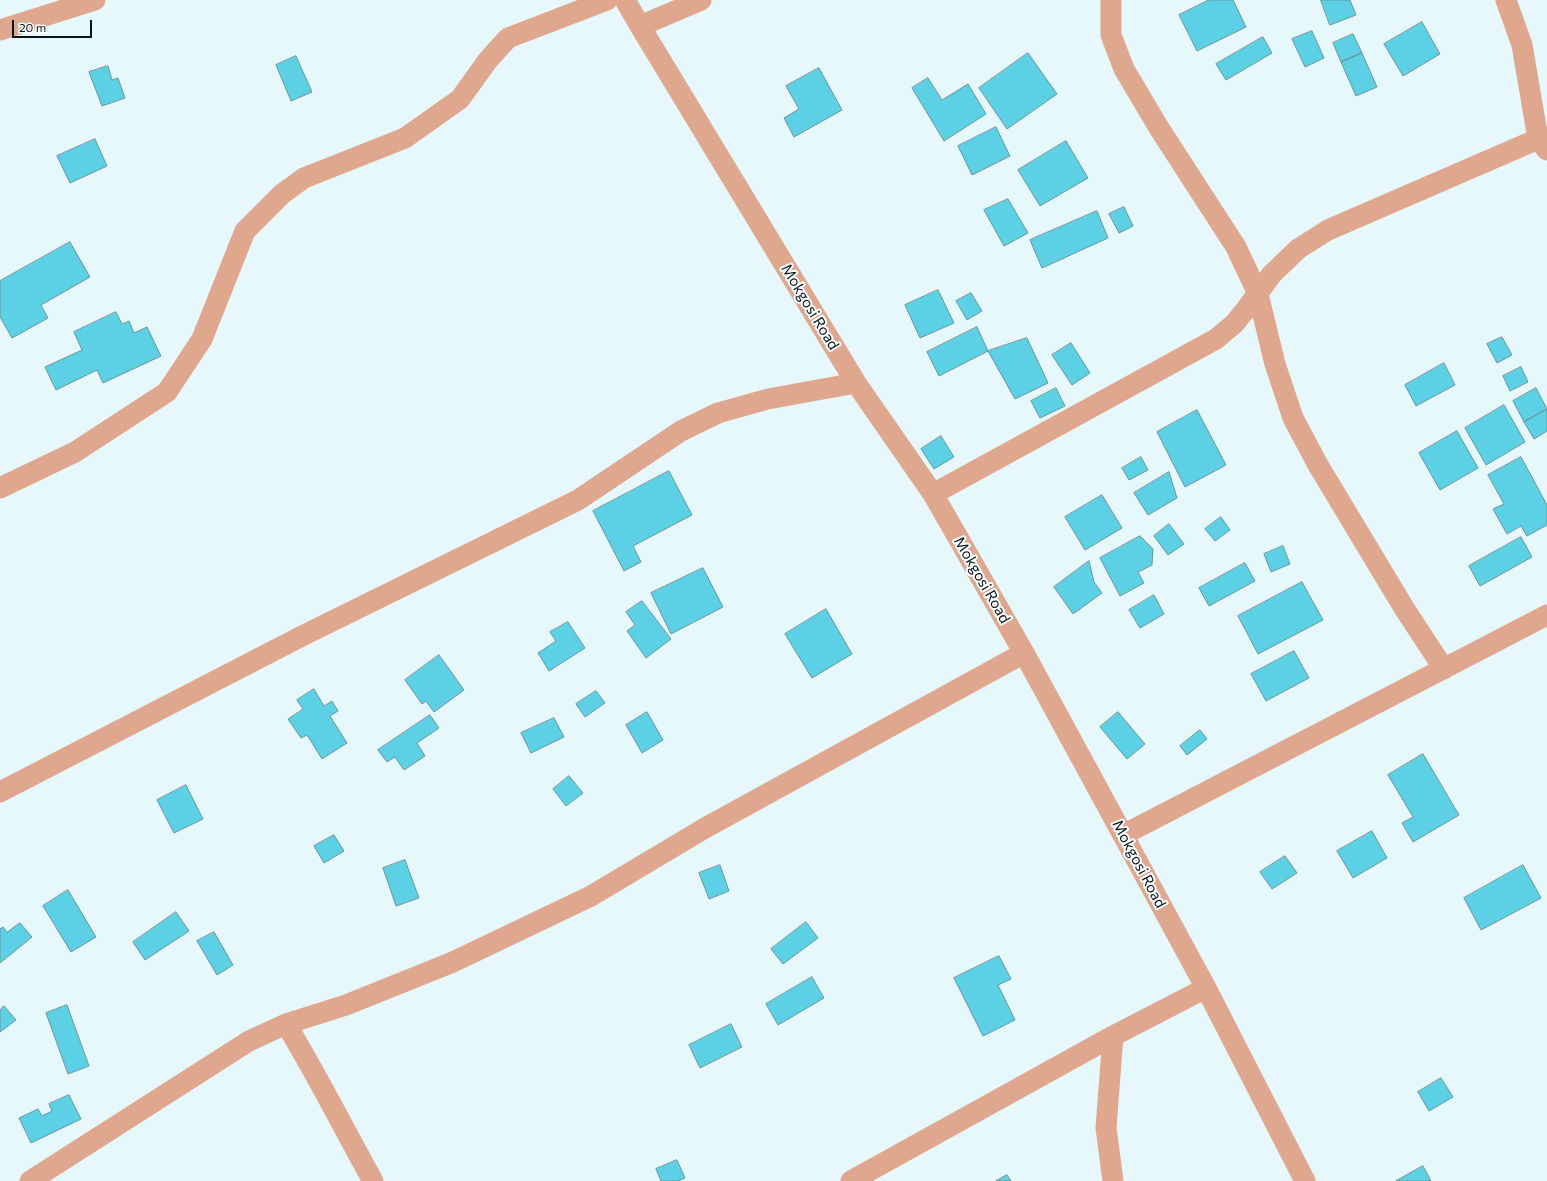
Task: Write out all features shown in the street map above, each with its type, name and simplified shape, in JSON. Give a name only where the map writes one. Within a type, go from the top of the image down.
[{"type":"street","points":[[0,30],[95,0]]},
{"type":"street","points":[[0,488],[75,452],[167,392],[202,339],[245,231],[282,194],[304,178],[405,138],[460,99],[488,60],[508,38],[607,0]]},
{"type":"street","name":"Mokgosi Road","points":[[625,0],[856,383],[933,494],[1024,653],[1206,988],[1305,1181]]},
{"type":"street","points":[[640,26],[701,0]]},
{"type":"street","points":[[1111,0],[1111,35],[1124,69],[1159,128],[1236,247],[1258,294],[1274,364],[1294,418],[1318,465],[1400,601],[1444,669]]},
{"type":"street","points":[[933,494],[1216,339],[1234,324],[1272,274],[1298,249],[1328,230],[1544,142],[1522,45],[1506,0]]},
{"type":"street","points":[[0,792],[304,635],[578,500],[681,431],[718,413],[768,399],[856,383]]},
{"type":"street","points":[[1123,835],[1547,615]]},
{"type":"street","points":[[30,1181],[249,1041],[286,1024],[346,1005],[453,962],[591,896],[705,828],[1024,653]]},
{"type":"street","points":[[852,1181],[1113,1036],[1206,988]]},
{"type":"street","points":[[286,1024],[312,1068],[373,1181]]},
{"type":"street","points":[[1112,1181],[1106,1128],[1113,1036]]},
{"type":"building","points":[[1209,0],[1233,0],[1246,27],[1197,51],[1179,15]]},
{"type":"building","points":[[1321,0],[1350,0],[1356,15],[1330,25]]},
{"type":"building","points":[[1422,22],[1440,54],[1403,76],[1384,44]]},
{"type":"building","points":[[1312,31],[1324,58],[1305,67],[1292,39]]},
{"type":"building","points":[[1353,34],[1362,53],[1341,62],[1333,43]]},
{"type":"building","points":[[1263,37],[1272,53],[1226,80],[1216,64]]},
{"type":"building","points":[[1028,53],[1057,94],[1007,129],[979,88]]},
{"type":"building","points":[[1362,53],[1377,87],[1356,96],[1341,62]]},
{"type":"building","points":[[296,56],[312,92],[291,101],[276,65]]},
{"type":"building","points":[[108,66],[112,80],[118,78],[125,98],[102,106],[89,72]]},
{"type":"building","points":[[819,68],[842,110],[794,137],[784,118],[799,109],[786,86]]},
{"type":"building","points":[[928,78],[942,100],[968,84],[986,114],[944,141],[912,88]]},
{"type":"building","points":[[996,127],[1010,156],[972,175],[958,146]]},
{"type":"building","points":[[95,139],[107,166],[70,183],[57,156]]},
{"type":"building","points":[[1066,141],[1088,178],[1040,206],[1018,170]]},
{"type":"building","points":[[1008,199],[1028,233],[1004,246],[984,210]]},
{"type":"building","points":[[1124,207],[1133,226],[1119,233],[1109,214]]},
{"type":"building","points":[[1097,211],[1108,238],[1042,268],[1030,240]]},
{"type":"building","points":[[70,242],[90,277],[41,305],[48,318],[12,338],[0,317],[0,281]]},
{"type":"building","points":[[938,290],[954,323],[920,338],[905,305]]},
{"type":"building","points":[[971,293],[982,311],[967,320],[956,301]]},
{"type":"building","points":[[116,312],[122,324],[129,321],[134,333],[147,327],[161,356],[103,383],[97,370],[56,390],[45,367],[82,350],[74,332]]},
{"type":"building","points":[[977,327],[988,351],[939,376],[927,352]]},
{"type":"building","points":[[1502,337],[1512,355],[1497,363],[1487,344]]},
{"type":"building","points":[[1027,338],[1048,383],[1015,399],[988,351]]},
{"type":"building","points":[[1071,343],[1090,373],[1072,385],[1052,355]]},
{"type":"building","points":[[1444,363],[1455,385],[1416,406],[1405,385]]},
{"type":"building","points":[[1521,367],[1528,382],[1510,391],[1503,376]]},
{"type":"building","points":[[1056,388],[1065,406],[1040,418],[1031,401]]},
{"type":"building","points":[[1536,388],[1547,409],[1524,422],[1513,401]]},
{"type":"building","points":[[1504,405],[1525,442],[1486,465],[1465,428]]},
{"type":"building","points":[[1547,409],[1547,431],[1534,439],[1524,422]]},
{"type":"building","points":[[1197,410],[1226,465],[1185,487],[1157,432]]},
{"type":"building","points":[[1457,431],[1478,468],[1440,490],[1419,453]]},
{"type":"building","points":[[941,436],[954,457],[934,469],[921,449]]},
{"type":"building","points":[[1141,457],[1148,470],[1129,480],[1122,468]]},
{"type":"building","points":[[1521,457],[1547,505],[1547,525],[1527,536],[1521,526],[1507,534],[1493,509],[1504,504],[1488,475]]},
{"type":"building","points":[[669,471],[692,515],[633,546],[641,562],[624,571],[593,511]]},
{"type":"building","points":[[1169,472],[1177,498],[1148,515],[1134,493]]},
{"type":"building","points":[[1102,495],[1122,528],[1085,550],[1065,517]]},
{"type":"building","points":[[1221,517],[1230,530],[1215,541],[1205,529]]},
{"type":"building","points":[[1169,524],[1184,544],[1168,555],[1154,536]]},
{"type":"building","points":[[1140,536],[1153,549],[1152,565],[1138,572],[1144,583],[1120,596],[1100,558]]},
{"type":"building","points":[[1521,537],[1532,557],[1480,586],[1469,566]]},
{"type":"building","points":[[1283,546],[1290,564],[1271,572],[1264,554]]},
{"type":"building","points":[[1089,561],[1094,582],[1102,593],[1073,614],[1054,587]]},
{"type":"building","points":[[1245,563],[1255,581],[1209,606],[1199,588]]},
{"type":"building","points":[[703,568],[723,607],[671,634],[651,593]]},
{"type":"building","points":[[1302,582],[1323,620],[1258,654],[1238,616]]},
{"type":"building","points":[[1154,595],[1164,614],[1140,628],[1129,610]]},
{"type":"building","points":[[642,601],[671,639],[646,658],[627,631],[635,625],[626,612]]},
{"type":"building","points":[[826,609],[852,654],[812,678],[785,634]]},
{"type":"building","points":[[568,622],[585,648],[549,671],[538,653],[556,641],[550,632]]},
{"type":"building","points":[[1294,651],[1309,678],[1266,701],[1251,674]]},
{"type":"building","points":[[439,655],[464,690],[434,712],[426,701],[422,704],[405,680]]},
{"type":"building","points":[[314,689],[324,706],[332,701],[338,711],[330,716],[347,743],[322,759],[307,735],[301,738],[288,719],[303,709],[297,700]]},
{"type":"building","points":[[596,691],[605,703],[585,717],[576,704]]},
{"type":"building","points":[[647,712],[663,740],[642,753],[626,725]]},
{"type":"building","points":[[1118,712],[1145,744],[1127,759],[1100,727]]},
{"type":"building","points":[[430,715],[439,728],[417,743],[425,756],[404,770],[395,757],[387,762],[378,750]]},
{"type":"building","points":[[554,718],[564,737],[531,753],[521,733]]},
{"type":"building","points":[[1200,730],[1207,739],[1187,755],[1180,746]]},
{"type":"building","points":[[1423,754],[1459,815],[1413,842],[1402,823],[1413,817],[1388,775]]},
{"type":"building","points":[[569,776],[583,793],[566,806],[553,789]]},
{"type":"building","points":[[186,785],[203,819],[174,833],[157,800]]},
{"type":"building","points":[[1372,831],[1387,858],[1353,878],[1337,851]]},
{"type":"building","points":[[334,835],[344,851],[324,863],[314,846]]},
{"type":"building","points":[[1285,856],[1297,873],[1272,889],[1260,872]]},
{"type":"building","points":[[405,860],[419,898],[396,906],[383,868]]},
{"type":"building","points":[[720,865],[729,891],[709,899],[699,873]]},
{"type":"building","points":[[1523,865],[1541,898],[1481,930],[1464,898]]},
{"type":"building","points":[[68,890],[96,937],[71,952],[43,906]]},
{"type":"building","points":[[176,912],[189,931],[145,960],[133,942]]},
{"type":"building","points":[[806,922],[818,938],[783,964],[771,949]]},
{"type":"building","points":[[20,923],[32,937],[0,963],[0,929],[3,927],[7,932]]},
{"type":"building","points":[[214,932],[233,965],[217,975],[197,941]]},
{"type":"building","points":[[999,956],[1011,979],[998,985],[1015,1020],[983,1036],[954,978]]},
{"type":"building","points":[[812,977],[824,998],[778,1025],[766,1004]]},
{"type":"building","points":[[67,1005],[89,1066],[68,1074],[46,1013]]},
{"type":"building","points":[[4,1006],[16,1020],[0,1032],[0,1010]]},
{"type":"building","points":[[731,1024],[742,1047],[700,1068],[689,1045]]},
{"type":"building","points":[[1441,1078],[1453,1097],[1429,1111],[1418,1092]]},
{"type":"building","points":[[69,1095],[81,1119],[31,1143],[19,1118],[38,1109],[42,1116],[52,1111],[49,1104]]},
{"type":"building","points":[[677,1160],[685,1178],[678,1181],[661,1181],[656,1169]]},
{"type":"building","points":[[1423,1166],[1431,1181],[1396,1181]]},
{"type":"building","points":[[1007,1175],[1011,1181],[996,1181]]}]
